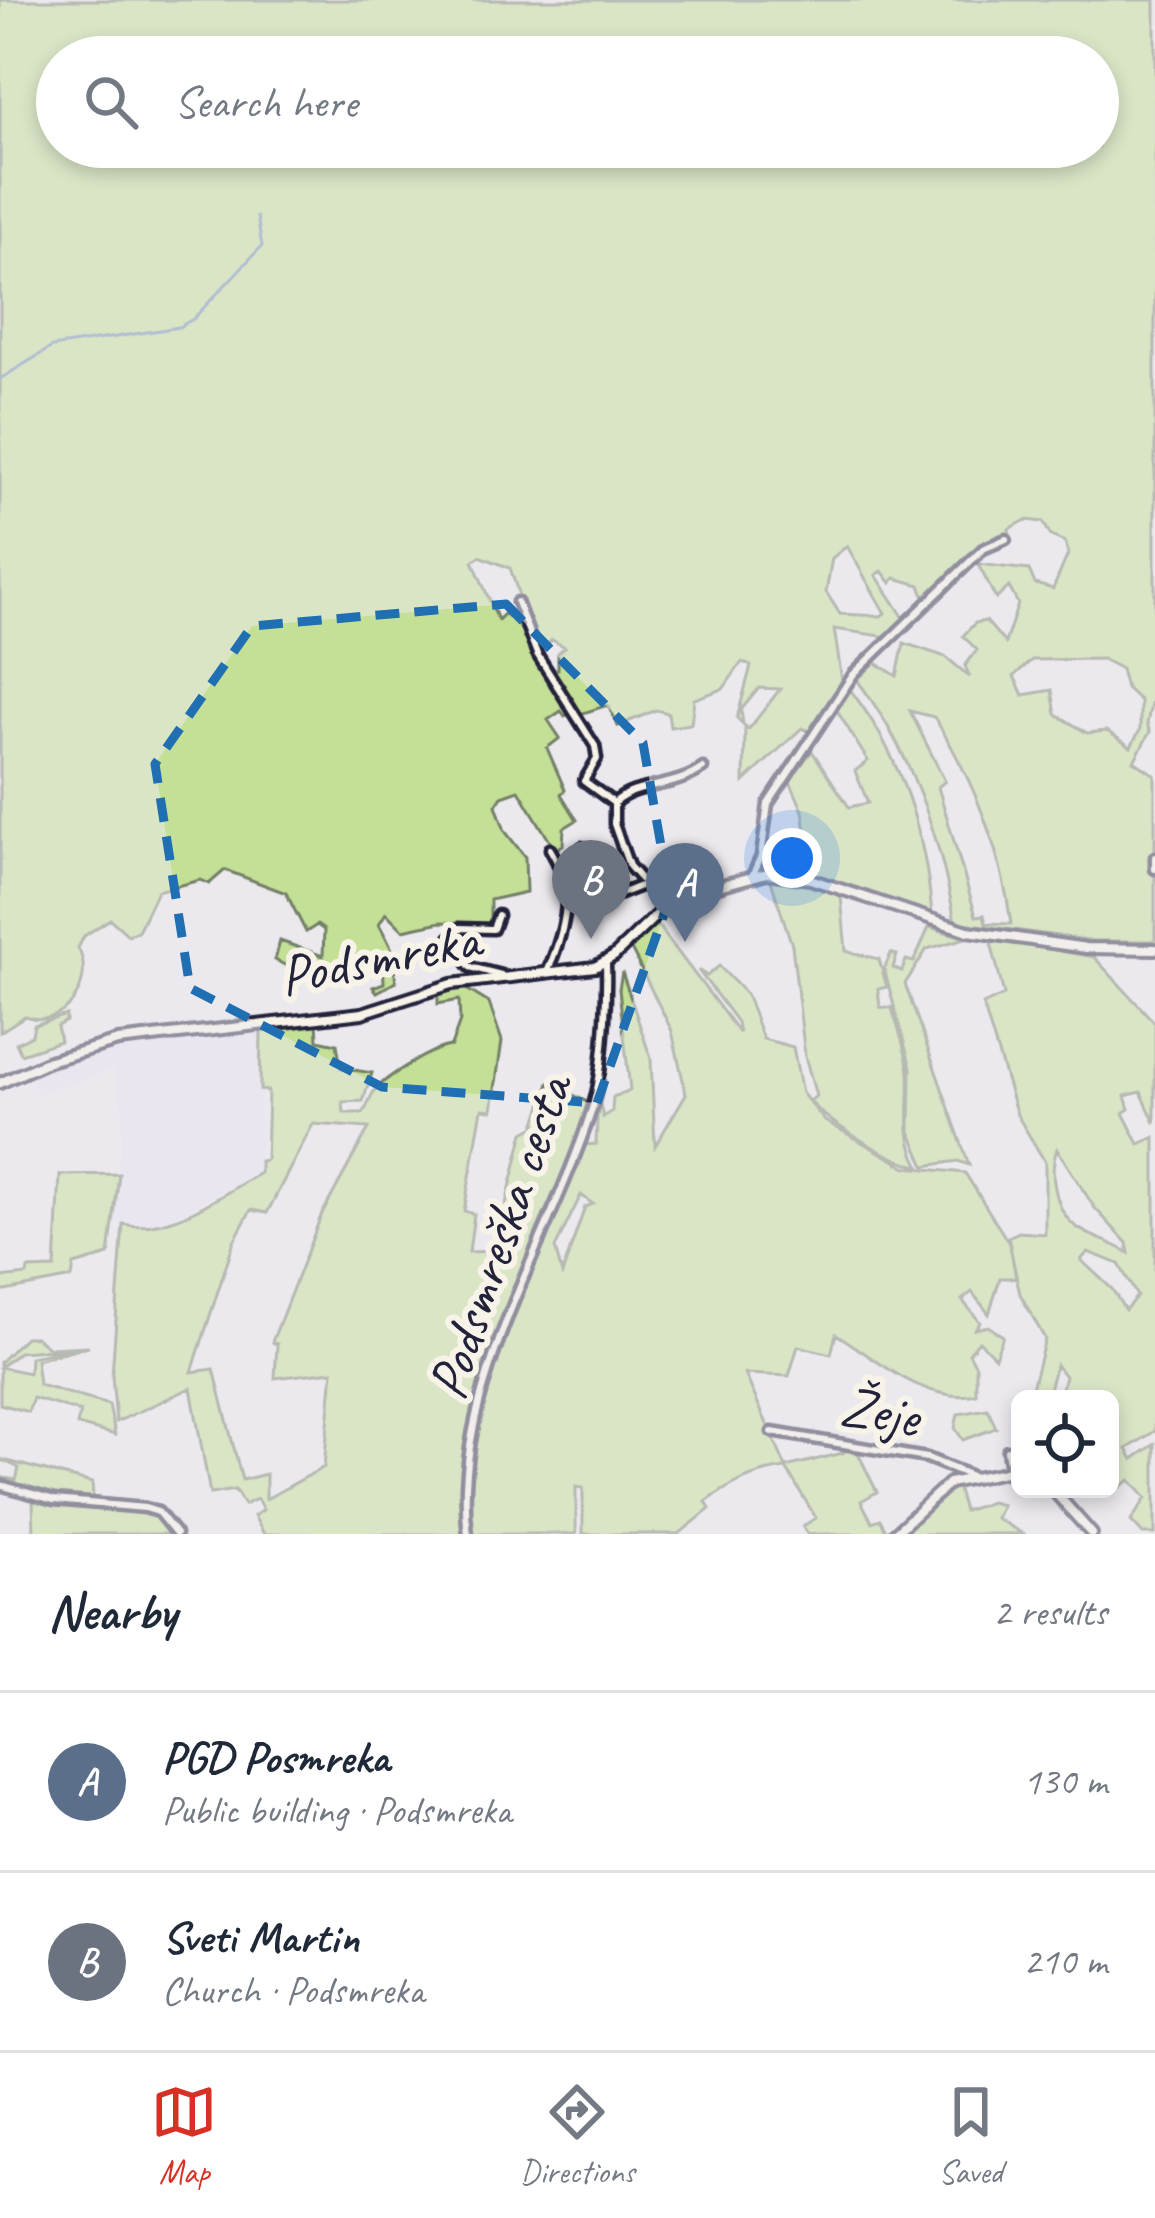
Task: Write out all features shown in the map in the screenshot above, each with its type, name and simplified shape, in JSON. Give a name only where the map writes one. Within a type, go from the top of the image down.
[{"type":"street","points":[[752,876],[761,856],[768,804],[853,675],[983,549],[1006,539]]},
{"type":"street","points":[[517,602],[537,654],[595,746],[597,759],[584,781],[614,803],[622,849],[644,885],[664,905]]},
{"type":"street","points":[[614,803],[627,793],[675,785],[703,768]]},
{"type":"street","points":[[582,848],[594,880],[605,883],[614,896],[644,885]]},
{"type":"street","points":[[548,970],[567,918],[564,877],[550,849]]},
{"type":"street","points":[[1155,857],[1155,869]]},
{"type":"street","points":[[606,963],[664,905],[696,890],[752,876],[792,874],[968,931],[1086,947],[1155,949]]},
{"type":"street","points":[[498,915],[493,929],[459,928],[450,938],[470,967],[501,975]]},
{"type":"street","name":"Podsmreka","points":[[0,1083],[108,1043],[375,1011],[452,984],[606,963]]},
{"type":"street","name":"Podsmreška cesta","points":[[468,1534],[463,1484],[473,1436],[530,1257],[594,1103],[606,963]]},
{"type":"street","name":"Žeje","points":[[772,1432],[927,1458],[969,1475]]},
{"type":"street","points":[[1006,1450],[1011,1461]]},
{"type":"street","points":[[894,1534],[935,1490],[969,1475],[1011,1470]]},
{"type":"street","points":[[0,1485],[55,1500],[145,1508],[163,1516],[176,1534]]},
{"type":"street","points":[[1060,1498],[1092,1534]]},
{"type":"highlighted area","points":[[506,604],[643,743],[670,897],[597,1103],[382,1087],[190,988],[155,764],[252,626]]},
{"type":"shaded area","points":[[261,1029],[260,1173],[164,1222],[113,1223],[123,1112],[114,1070],[36,1094],[33,1072],[79,1052],[130,1041]]},
{"type":"green space","points":[[0,0],[1155,0],[1155,684],[1147,724],[1150,732],[1134,761],[1155,775],[1155,941],[1095,941],[955,922],[920,793],[892,733],[855,677],[870,659],[897,676],[904,643],[946,657],[970,677],[965,666],[977,650],[963,636],[975,623],[986,621],[1005,643],[1018,604],[1009,587],[996,599],[978,564],[1029,570],[1035,584],[1053,589],[1068,554],[1065,542],[1051,536],[1043,522],[1026,520],[1009,529],[1010,536],[985,546],[926,602],[920,585],[895,578],[891,583],[882,571],[876,575],[906,621],[888,637],[834,629],[843,687],[816,734],[802,728],[744,782],[745,726],[749,729],[780,689],[759,688],[741,710],[743,724],[737,718],[751,666],[742,662],[723,689],[694,699],[691,724],[670,727],[668,713],[656,710],[618,726],[608,705],[580,714],[551,670],[558,669],[558,653],[565,647],[552,640],[538,652],[510,568],[480,556],[473,561],[498,620],[505,613],[528,636],[574,712],[565,716],[561,711],[548,720],[560,738],[547,748],[565,790],[561,794],[577,820],[564,828],[563,845],[555,850],[519,790],[502,796],[496,805],[505,831],[525,857],[526,892],[490,900],[490,924],[441,922],[403,930],[386,913],[379,924],[391,947],[396,982],[377,992],[373,987],[384,983],[383,958],[343,955],[333,975],[318,982],[275,960],[280,941],[323,956],[324,930],[317,925],[306,932],[286,893],[225,870],[209,884],[200,880],[157,891],[138,931],[128,935],[110,919],[84,936],[78,948],[83,975],[74,1000],[53,1016],[25,1016],[0,1032]],"holes":[[[847,546],[885,613],[881,616],[840,614],[826,592],[832,558]],[[1102,659],[1121,669],[1126,688],[1140,701],[1140,730],[1131,747],[1107,731],[1087,733],[1056,714],[1052,690],[1023,695],[1014,676],[1032,660]],[[910,711],[934,717],[961,765],[993,843],[1011,924],[986,923],[984,915],[976,916],[938,787],[945,781]]]},
{"type":"green space","points":[[848,687],[882,739],[907,795],[924,854],[932,916],[812,875],[803,811],[789,779],[812,751],[849,807],[868,803],[855,771],[868,761],[836,709]]},
{"type":"green space","points":[[770,878],[792,878],[841,896],[846,951],[879,959],[887,987],[878,989],[880,1007],[892,1008],[904,1048],[909,1132],[920,1166],[861,1140],[810,1101],[816,1096],[805,1056],[792,945]]},
{"type":"green space","points":[[656,923],[739,1033],[737,1022],[698,970],[707,976],[719,966],[746,994],[763,1039],[793,1047],[802,1093],[825,1121],[906,1167],[965,1173],[1010,1245],[1016,1278],[1000,1278],[989,1314],[972,1292],[962,1300],[980,1322],[975,1329],[988,1326],[1003,1336],[995,1357],[979,1341],[969,1353],[976,1366],[976,1394],[957,1396],[921,1386],[836,1334],[831,1354],[798,1346],[789,1376],[745,1374],[786,1467],[843,1453],[844,1447],[857,1451],[877,1492],[861,1501],[872,1522],[880,1519],[888,1534],[807,1534],[803,1526],[816,1518],[786,1468],[725,1489],[706,1502],[710,1509],[679,1534],[583,1534],[583,1488],[576,1487],[576,1534],[471,1534],[476,1434],[503,1335],[580,1145],[596,1144],[598,1097],[603,1117],[612,1111],[613,1097],[630,1090],[619,989],[622,972],[651,1059],[655,1146],[686,1094],[672,1031],[631,949]],"holes":[[[581,1195],[593,1204],[585,1207],[562,1274],[555,1248]]]},
{"type":"green space","points":[[929,927],[966,938],[927,949],[905,984],[969,1165],[958,1161],[925,1166],[910,1131],[911,1068],[884,969],[891,953],[897,955],[893,968],[902,971],[906,960],[914,962]]},
{"type":"green space","points":[[990,938],[1094,957],[1155,1023],[1155,1123],[1141,1092],[1125,1096],[1129,1109],[1123,1113],[1139,1144],[1155,1137],[1155,1431],[1127,1449],[1133,1459],[1155,1444],[1155,1534],[1143,1534],[1131,1521],[1146,1498],[1130,1480],[1119,1486],[1119,1390],[1061,1390],[1065,1376],[1056,1365],[1049,1390],[1031,1390],[1045,1339],[1020,1294],[1008,1237],[1019,1232],[1045,1234],[1045,1162],[1017,1115],[983,1005],[1004,995]],"holes":[[[1057,1149],[1094,1207],[1127,1243],[1129,1253],[1083,1231],[1066,1216],[1053,1178]],[[1088,1252],[1119,1264],[1137,1296],[1125,1310],[1112,1289],[1081,1260]]]},
{"type":"green space","points":[[463,987],[489,1003],[502,1041],[492,1110],[482,1109],[464,1211],[474,1214],[469,1252],[494,1251],[524,1132],[535,1126],[549,1083],[589,1103],[577,1146],[529,1248],[485,1372],[466,1458],[465,1534],[264,1534],[254,1516],[263,1510],[257,1499],[244,1505],[235,1490],[210,1494],[191,1388],[116,1422],[112,1375],[123,1224],[159,1224],[176,1218],[260,1173],[260,1161],[266,1160],[268,1091],[260,1090],[261,1029],[317,1020],[318,1040],[337,1044],[341,1068],[372,1073],[363,1101],[343,1102],[344,1113],[363,1113],[374,1092],[391,1077],[423,1056],[451,1046],[460,1021],[459,1000],[438,1004],[438,992]],"holes":[[[313,1124],[369,1128],[321,1216],[272,1342],[277,1344],[275,1378],[333,1371],[324,1467],[266,1499],[266,1474],[242,1480],[214,1369],[192,1372],[234,1241],[251,1210],[267,1213]]]},
{"type":"green space","points":[[66,1015],[66,1021],[57,1026],[60,1041],[21,1054],[16,1043],[32,1035],[34,1025]]},
{"type":"green space","points":[[119,1174],[109,1255],[74,1265],[72,1278],[0,1292],[0,1278],[27,1275],[28,1269],[55,1268],[60,1175]]},
{"type":"green space","points":[[25,1337],[36,1337],[49,1348],[89,1346],[36,1360],[39,1385],[109,1405],[115,1435],[77,1425],[80,1412],[33,1398],[28,1412],[0,1404],[0,1367]],"holes":[[[77,1348],[30,1357],[29,1373],[0,1367],[19,1352]]]},
{"type":"green space","points":[[988,1409],[996,1428],[963,1440],[955,1428],[958,1414]]},
{"type":"green space","points":[[0,1459],[92,1483],[93,1497],[60,1498],[0,1483],[0,1477],[16,1480],[19,1468]]},
{"type":"green space","points":[[956,1483],[964,1511],[991,1502],[1002,1505],[996,1518],[1023,1534],[898,1534],[938,1493]]},
{"type":"green space","points":[[33,1497],[156,1513],[173,1534],[34,1534]]},
{"type":"waterway","points":[[0,379],[52,347],[179,327],[193,319],[262,246],[257,217]]},
{"type":"place","name":"Sveti Martin","points":[[591,939]]},
{"type":"place","name":"PGD Posmreka","points":[[685,942]]}]
